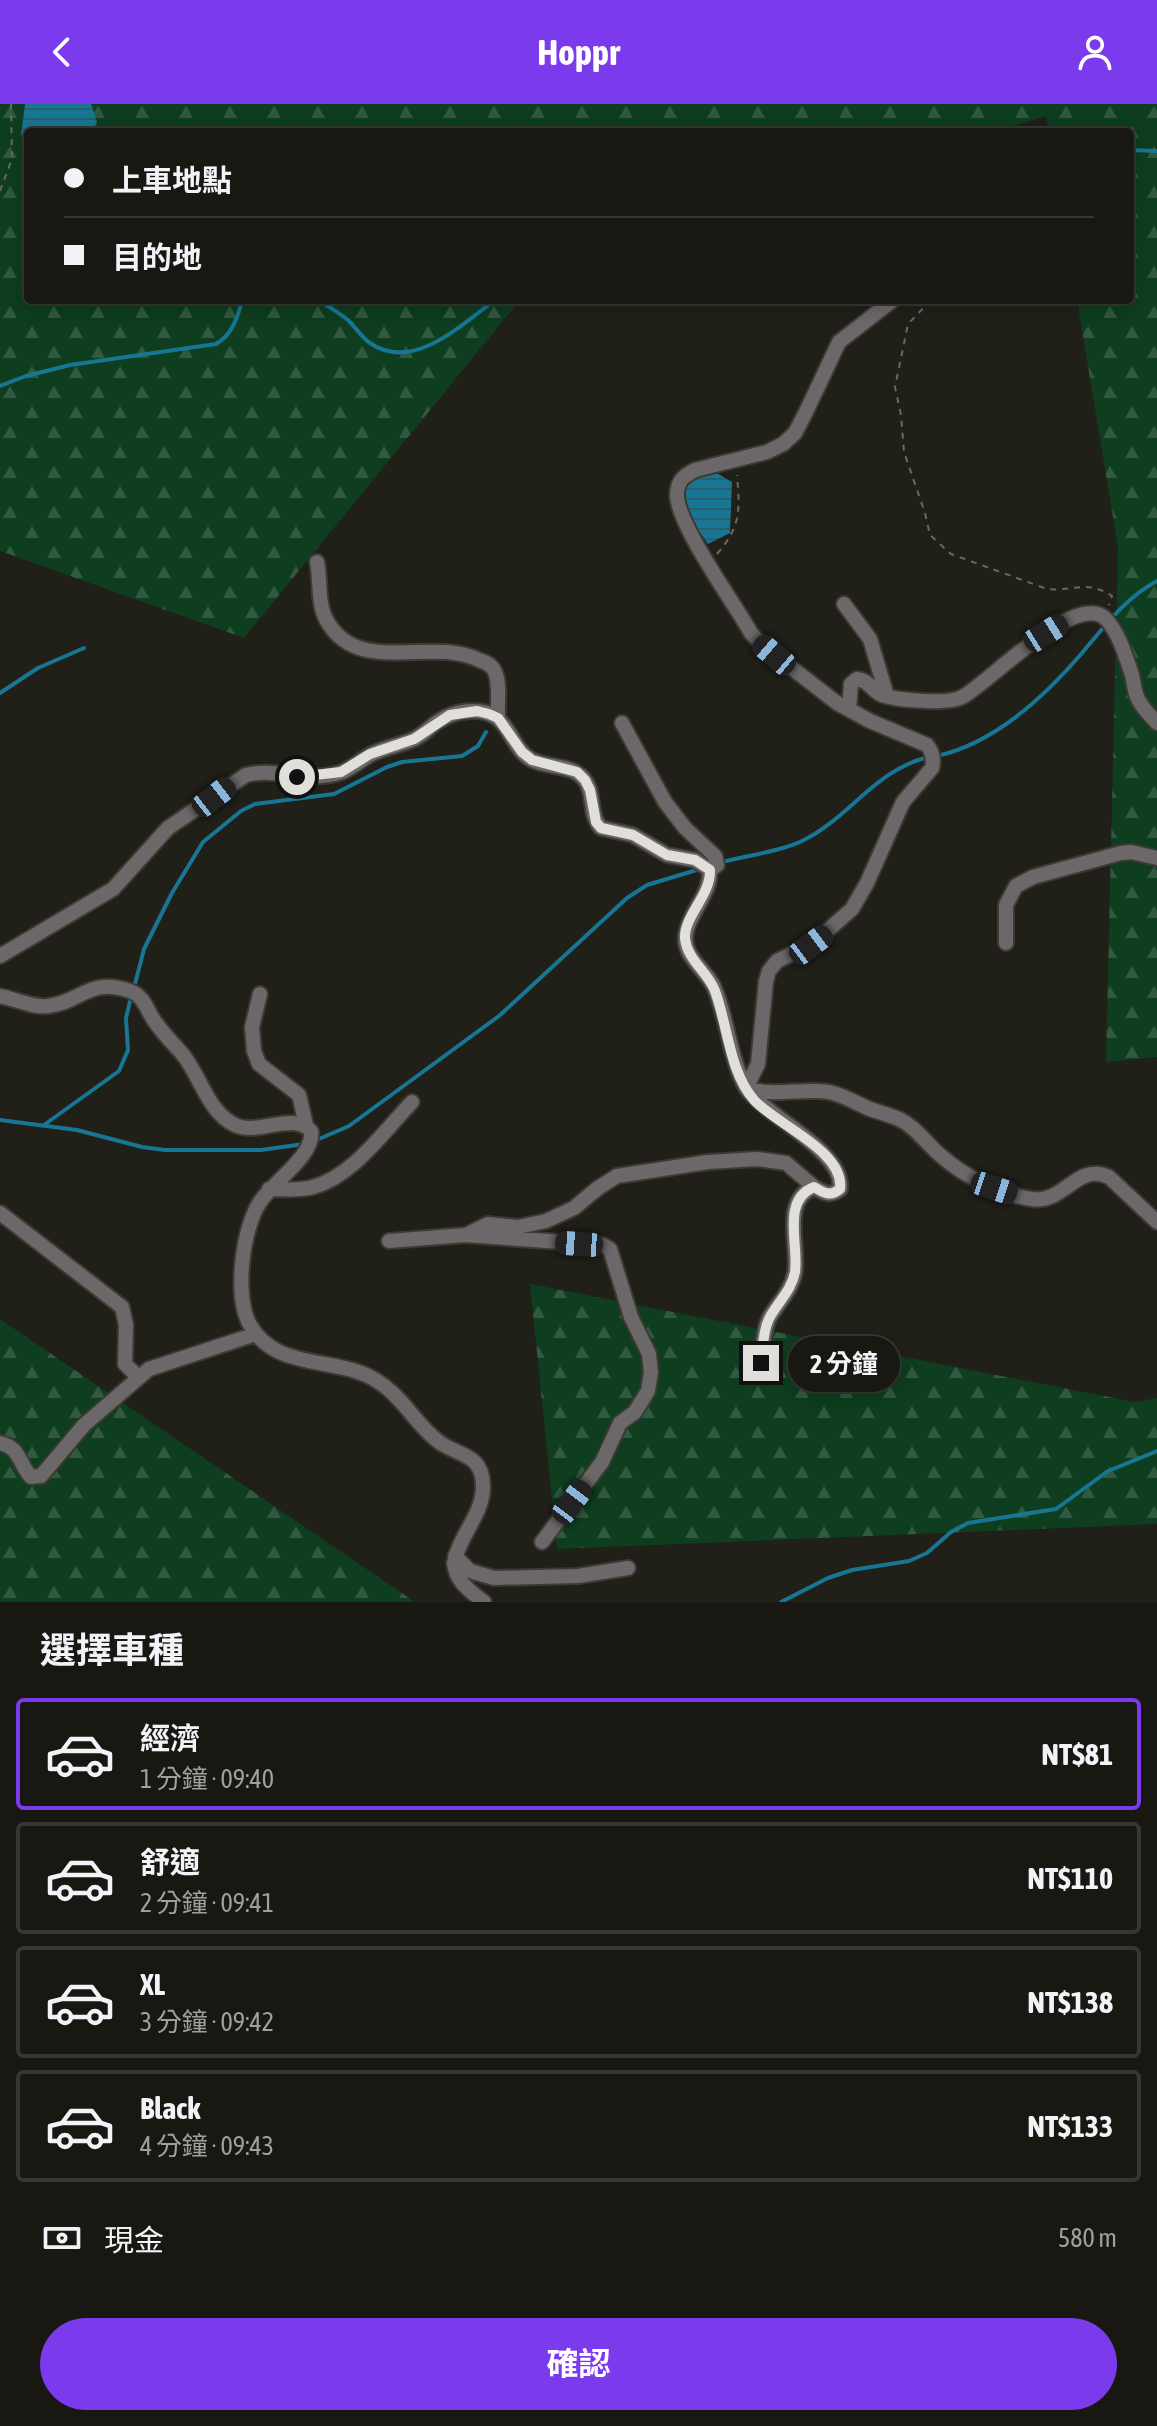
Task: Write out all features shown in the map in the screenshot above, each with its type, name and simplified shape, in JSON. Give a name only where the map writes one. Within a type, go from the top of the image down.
[{"type":"lane","points":[[746,1088],[758,1064],[769,971],[777,961],[821,937],[852,909],[903,802],[932,768],[932,751],[917,739],[849,709],[787,667],[761,644],[751,633],[679,508],[677,490],[685,475],[767,452],[789,438],[806,412],[839,342],[888,304]]},
{"type":"lane","points":[[317,562],[325,618],[346,643],[392,654],[439,650],[457,652],[489,665],[497,677],[498,718],[522,752],[532,760],[577,772],[585,780],[596,822],[601,828],[633,835],[667,855],[695,860],[710,870]]},
{"type":"lane","points":[[844,604],[870,639],[887,696]]},
{"type":"lane","points":[[849,709],[851,684],[857,679],[864,679],[877,692],[902,699],[957,699],[1063,622],[1091,613],[1104,617],[1120,644],[1139,702],[1157,723]]},
{"type":"lane","points":[[0,956],[113,889],[168,828],[246,775],[256,772],[297,777],[341,772],[370,754],[414,739],[450,715],[477,711],[498,718]]},
{"type":"lane","points":[[465,1235],[488,1224],[518,1227],[546,1221],[574,1208],[617,1176],[708,1162],[758,1159],[786,1163],[826,1194],[840,1189],[841,1180],[836,1168],[806,1138],[755,1100],[746,1088],[734,1061],[715,989],[689,952],[685,940],[708,887],[710,870],[717,865],[715,856],[670,809],[622,723]]},
{"type":"lane","points":[[1006,943],[1006,905],[1010,893],[1023,880],[1121,853],[1157,858]]},
{"type":"lane","points":[[0,996],[45,1007],[98,986],[135,992],[185,1058],[225,1119],[235,1125],[255,1129],[294,1123],[306,1125]]},
{"type":"lane","points":[[260,994],[252,1027],[254,1051],[259,1064],[299,1095],[306,1125],[311,1131],[310,1148],[257,1205],[242,1273],[241,1295],[245,1314],[256,1334],[284,1356],[355,1371],[373,1379],[403,1402],[438,1441],[469,1455],[477,1464],[482,1476],[483,1497],[455,1556],[455,1572],[461,1583],[484,1602]]},
{"type":"lane","points":[[746,1088],[771,1093],[835,1093],[907,1123],[940,1155],[972,1177],[994,1188],[1033,1199],[1050,1198],[1075,1179],[1091,1172],[1100,1173],[1109,1177],[1157,1222]]},
{"type":"lane","points":[[269,1189],[313,1187],[330,1179],[355,1162],[412,1102]]},
{"type":"lane","points":[[761,1363],[767,1324],[789,1290],[794,1275],[795,1208],[805,1191],[814,1187]]},
{"type":"lane","points":[[0,1213],[122,1307],[126,1325],[125,1364],[138,1377]]},
{"type":"lane","points":[[389,1241],[465,1235],[603,1245],[610,1249],[631,1317],[649,1354],[651,1372],[648,1391],[635,1412],[620,1423],[602,1462],[542,1542]]},
{"type":"lane","points":[[0,1443],[10,1445],[15,1450],[31,1477],[41,1476],[84,1425],[138,1377],[162,1364],[256,1334]]},
{"type":"lane","points":[[455,1556],[470,1571],[494,1578],[578,1576],[628,1568]]},
{"type":"path","points":[[0,191],[12,159],[11,104]]},
{"type":"path","points":[[927,304],[908,324],[895,387],[904,452],[930,535],[951,554],[1047,589],[1062,591],[1074,586],[1098,587],[1112,596],[1104,617]]},
{"type":"path","points":[[709,563],[734,533],[737,522],[738,458]]},
{"type":"green space","points":[[0,104],[1157,104],[1157,1057],[1106,1062],[1118,547],[1078,304],[1134,304],[1134,128],[1048,128],[1046,116],[1007,128],[24,128],[24,304],[517,304],[244,638],[0,551]]},
{"type":"green space","points":[[530,1284],[1135,1402],[1157,1398],[1157,1524],[557,1549]]},
{"type":"green space","points":[[0,1319],[415,1602],[0,1602]]},
{"type":"water","points":[[25,104],[91,104],[97,122],[94,128],[24,128],[24,137],[21,135]]},
{"type":"water","points":[[715,472],[732,482],[730,533],[708,544],[689,515],[685,492],[688,482]]},
{"type":"waterway","points":[[1134,150],[1157,151]]},
{"type":"waterway","points":[[0,386],[70,365],[216,344],[230,331],[241,304]]},
{"type":"waterway","points":[[324,304],[345,318],[370,343],[386,351],[403,352],[436,342],[490,304]]},
{"type":"waterway","points":[[937,756],[979,741],[1017,716],[1067,670],[1125,604],[1157,581]]},
{"type":"waterway","points":[[0,693],[38,668],[84,648]]},
{"type":"waterway","points":[[134,988],[144,949],[172,893],[203,842],[241,811],[255,804],[334,794],[402,762],[462,756],[478,746],[486,732]]},
{"type":"waterway","points":[[719,863],[804,840],[835,819],[878,782],[910,763],[929,757]]},
{"type":"waterway","points":[[312,1142],[349,1126],[499,1016],[627,898],[647,885],[700,869]]},
{"type":"waterway","points":[[44,1125],[119,1071],[128,1050],[126,1018],[131,997]]},
{"type":"waterway","points":[[0,1120],[77,1130],[165,1150],[261,1150],[304,1144]]},
{"type":"waterway","points":[[781,1602],[828,1578],[852,1570],[909,1561],[927,1553],[951,1532],[968,1523],[1056,1509],[1108,1471],[1157,1451]]},
{"type":"route","points":[[297,777],[341,772],[370,754],[414,739],[450,715],[477,711],[498,718],[522,752],[532,760],[577,772],[590,790],[596,822],[601,828],[633,835],[667,855],[695,860],[710,870],[708,887],[685,940],[689,952],[715,989],[740,1076],[755,1100],[806,1138],[836,1168],[841,1180],[840,1189],[835,1193],[826,1194],[814,1187],[805,1191],[795,1208],[794,1275],[789,1290],[770,1316],[761,1363]]}]
